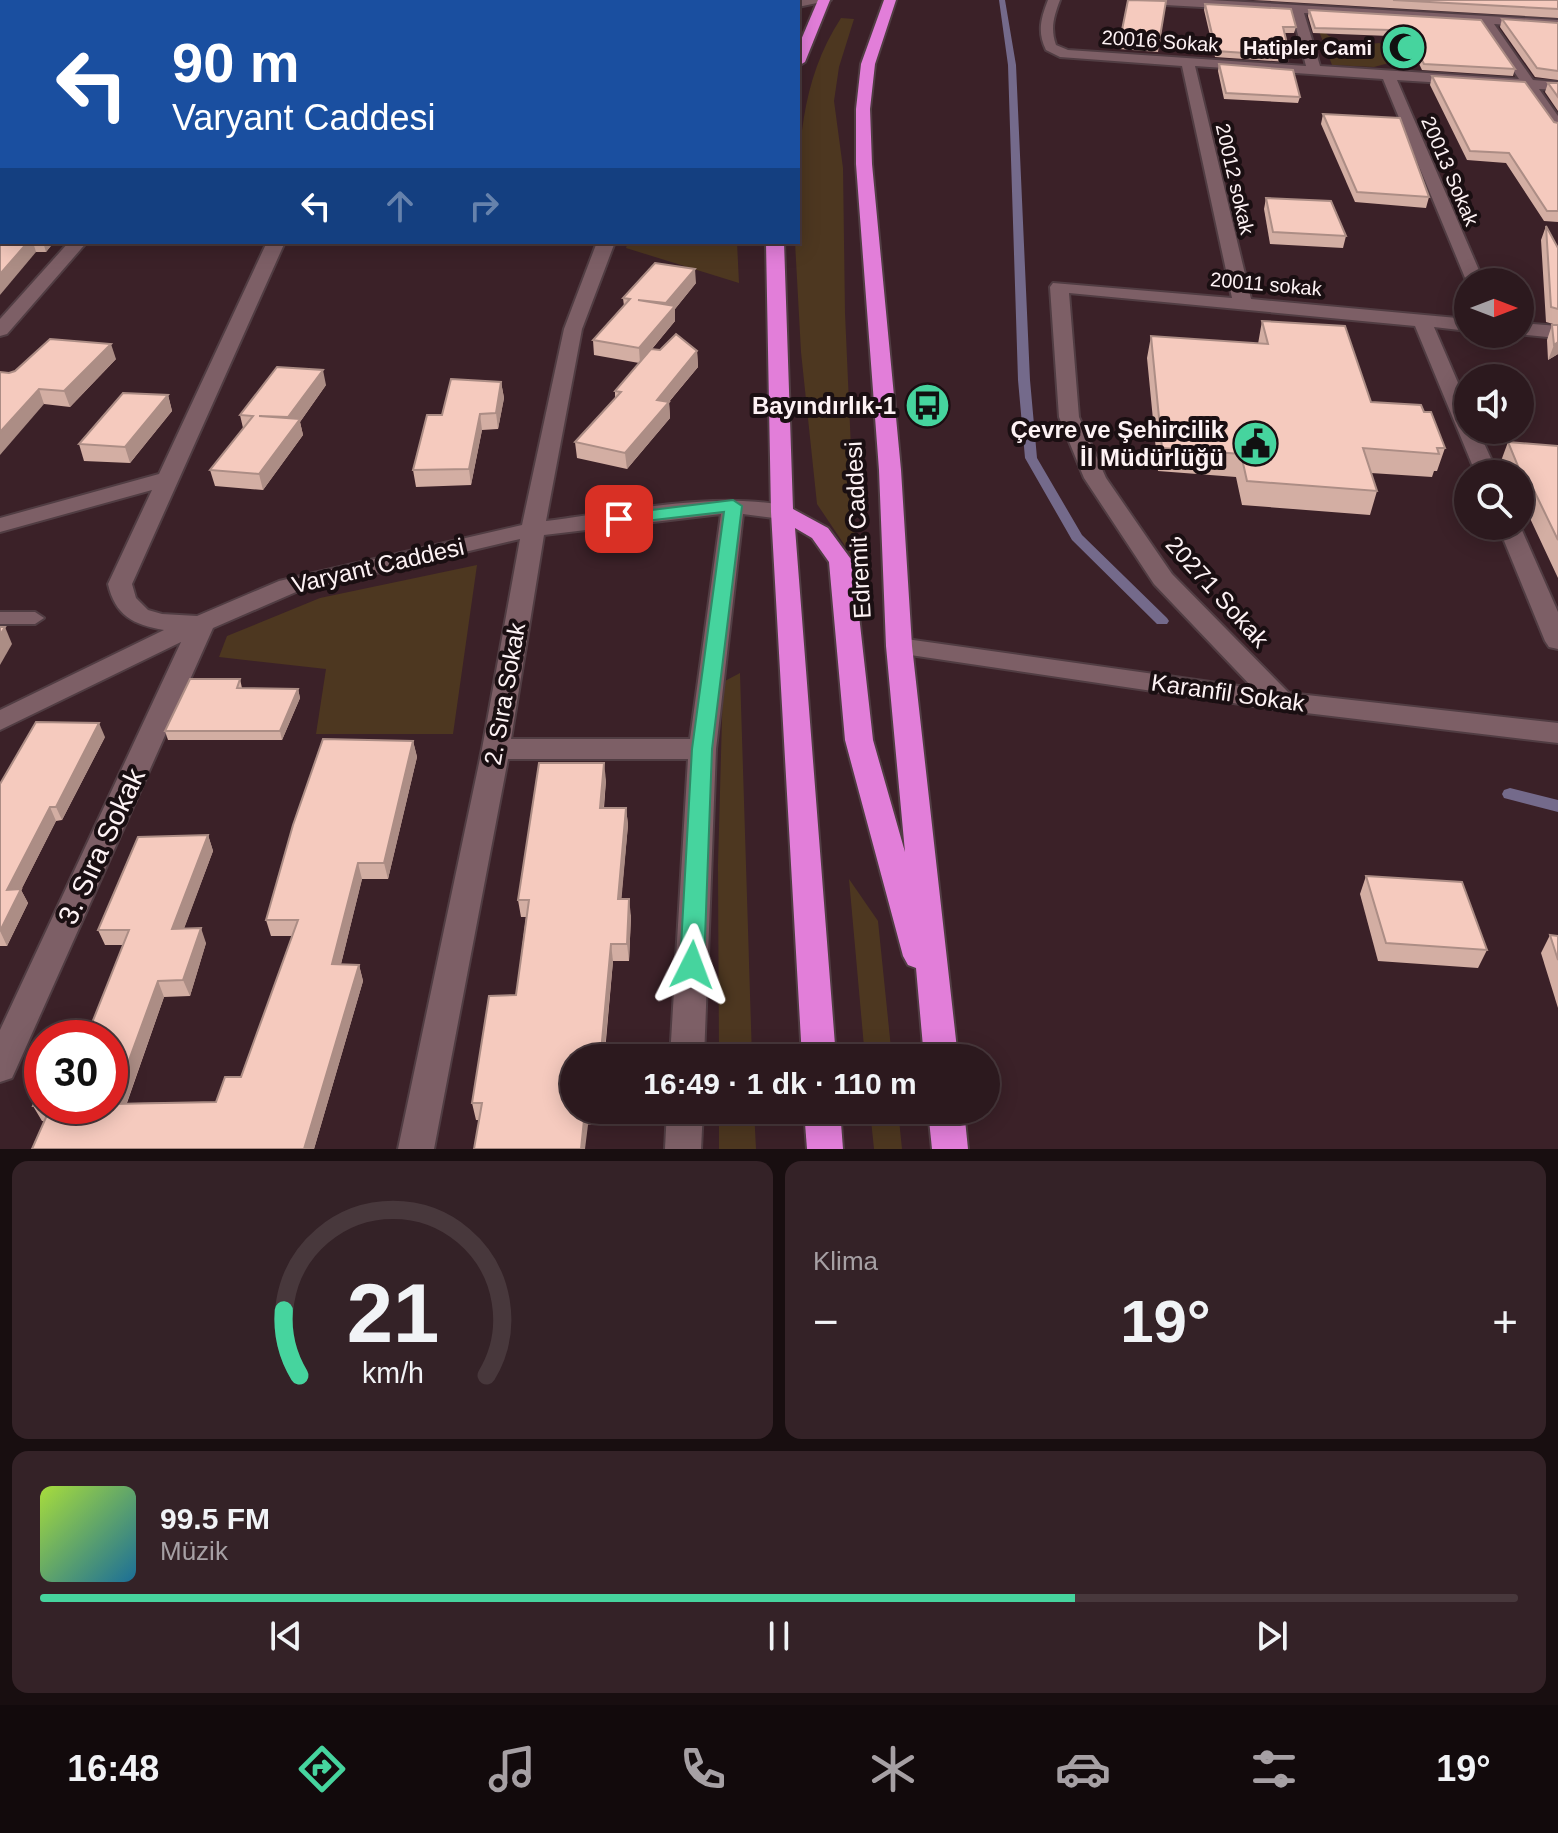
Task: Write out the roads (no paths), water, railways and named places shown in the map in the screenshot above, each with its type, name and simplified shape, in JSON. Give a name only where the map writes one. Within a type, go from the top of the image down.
[{"type":"highway","points":[[800,57],[824,0]]},
{"type":"highway","name":"Edremit Caddesi","points":[[890,0],[868,64],[863,109],[864,164],[890,470],[899,646],[940,1044]]},
{"type":"highway","points":[[775,244],[782,512],[818,1044]]},
{"type":"highway","points":[[782,512],[820,533],[841,562],[859,740],[937,1020]]},
{"type":"highway","points":[[823,1124],[825,1149]]},
{"type":"highway","points":[[947,1124],[950,1149]]},
{"type":"street","points":[[800,3],[824,0]]},
{"type":"street","name":"20016 Sokak","points":[[1054,0],[1045,21],[1048,41],[1056,51],[1065,54],[1558,86]]},
{"type":"street","points":[[1148,0],[1297,9],[1328,5],[1436,17],[1558,24]]},
{"type":"street","points":[[1426,0],[1436,17]]},
{"type":"street","points":[[1297,9],[1314,70]]},
{"type":"street","points":[[1485,20],[1558,127]]},
{"type":"street","name":"20012 sokak","points":[[1188,63],[1243,305]]},
{"type":"street","name":"20013 Sokak","points":[[1388,75],[1469,268]]},
{"type":"street","points":[[0,330],[76,244]]},
{"type":"street","points":[[202,624],[153,621],[133,613],[121,601],[120,584],[126,565],[275,244]]},
{"type":"street","name":"2. Sıra Sokak","points":[[416,1149],[496,749],[533,529],[573,329],[605,244]]},
{"type":"street","name":"20011 sokak","points":[[1059,287],[1454,324]]},
{"type":"street","name":"20271 Sokak","points":[[1059,287],[1069,417],[1095,478],[1163,579],[1281,701]]},
{"type":"street","points":[[1422,321],[1454,397]]},
{"type":"street","points":[[1534,330],[1558,332]]},
{"type":"street","points":[[0,525],[166,479]]},
{"type":"street","points":[[688,1044],[702,749],[733,506]]},
{"type":"street","name":"Varyant Caddesi","points":[[0,721],[124,658],[288,586],[533,529],[733,506],[782,512]]},
{"type":"street","points":[[1515,540],[1558,641]]},
{"type":"street","name":"3. Sıra Sokak","points":[[0,1067],[202,624]]},
{"type":"street","name":"Karanfil Sokak","points":[[899,646],[1281,701],[1558,733]]},
{"type":"street","points":[[496,749],[702,749]]},
{"type":"street","points":[[683,1149],[684,1124]]},
{"type":"lane","points":[[0,618],[35,618]]},
{"type":"waterway","points":[[1002,0],[1012,65],[1024,380],[1031,458],[1077,537],[1162,621]]},
{"type":"waterway","points":[[1510,794],[1558,806]]},
{"type":"place","name":"Hatipler Cami","points":[[1403,48]]},
{"type":"place","name":"Bayındırlık-1","points":[[927,406]]},
{"type":"place","name":"Çevre ve Şehircilik İl Müdürlüğü","points":[[1255,444]]}]
